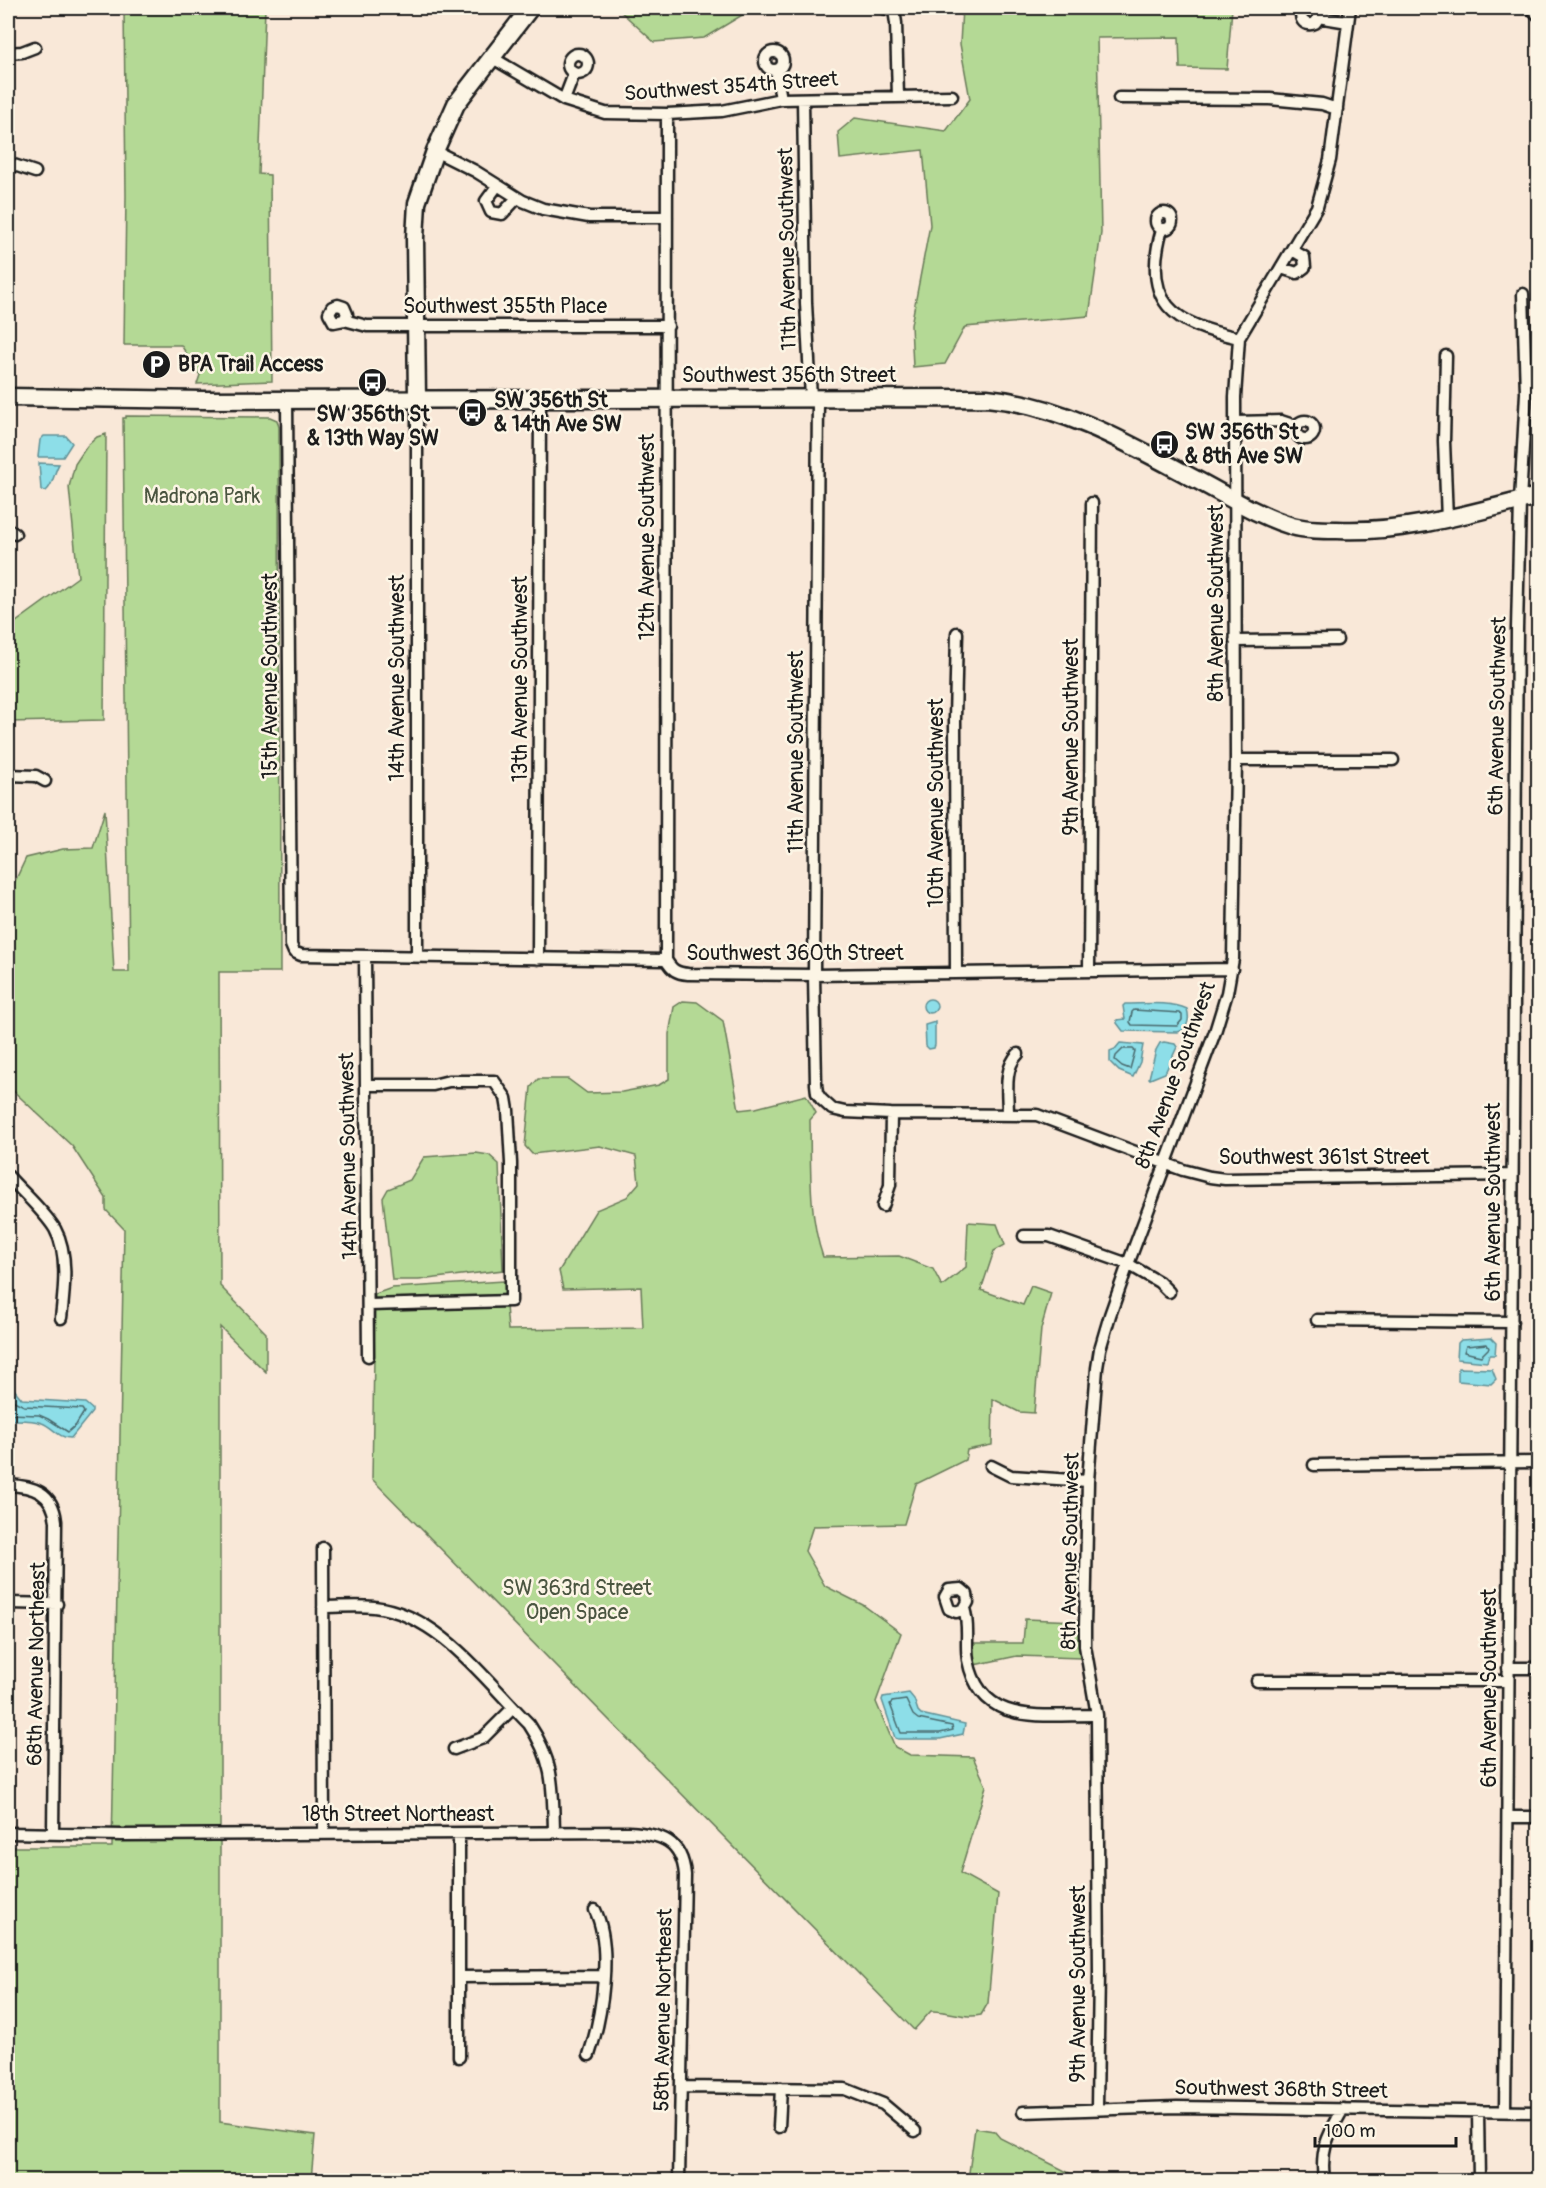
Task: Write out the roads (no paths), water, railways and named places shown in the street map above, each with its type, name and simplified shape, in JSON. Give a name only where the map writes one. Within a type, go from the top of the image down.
[{"type":"main road","points":[[417,398],[415,238],[417,203],[435,151],[456,104],[529,8]]},
{"type":"main road","name":"Southwest 356th Street","points":[[8,397],[987,398],[1053,410],[1194,478],[1235,502],[1293,526],[1351,531],[1394,529],[1447,520],[1539,496]]},
{"type":"street","points":[[892,8],[896,23],[898,97]]},
{"type":"street","points":[[1305,8],[1300,14],[1304,23],[1313,24],[1316,12],[1348,22]]},
{"type":"street","name":"8th Avenue Southwest","points":[[1098,1861],[1097,1715],[1085,1646],[1088,1481],[1097,1368],[1110,1315],[1215,1032],[1232,969],[1236,760],[1236,368],[1239,338],[1317,207],[1330,160],[1350,8]]},
{"type":"street","points":[[1531,8],[1539,15]]},
{"type":"street","points":[[8,53],[22,52],[35,47]]},
{"type":"street","name":"Southwest 354th Street","points":[[491,57],[564,100],[605,113],[667,114],[722,111],[781,99],[952,96]]},
{"type":"street","points":[[776,70],[781,99]]},
{"type":"street","points":[[564,100],[574,74]]},
{"type":"street","points":[[1119,98],[1270,99],[1322,104],[1337,109]]},
{"type":"street","name":"11th Avenue Southwest","points":[[803,99],[806,303],[814,398],[816,1084],[818,1093],[826,1105]]},
{"type":"street","name":"12th Avenue Southwest","points":[[666,960],[667,114]]},
{"type":"street","points":[[435,151],[475,171],[517,198],[543,209],[573,215],[668,217]]},
{"type":"street","points":[[8,163],[35,172]]},
{"type":"street","points":[[497,186],[486,201],[491,212],[498,215],[506,212],[517,198]]},
{"type":"street","points":[[1162,229],[1157,244],[1157,276],[1159,289],[1166,306],[1177,317],[1200,328],[1239,338]]},
{"type":"street","points":[[1281,267],[1297,273],[1305,267],[1304,257],[1292,250]]},
{"type":"street","name":"6th Avenue Southwest","points":[[1505,2111],[1509,1817],[1511,1175],[1520,501],[1526,393],[1523,294]]},
{"type":"street","name":"Southwest 355th Place","points":[[344,320],[367,326],[668,326]]},
{"type":"street","points":[[1446,356],[1444,441],[1447,520]]},
{"type":"street","name":"14th Avenue Southwest","points":[[417,398],[417,957]]},
{"type":"street","name":"15th Avenue Southwest","points":[[288,399],[291,945],[294,952]]},
{"type":"street","name":"13th Avenue Southwest","points":[[538,958],[540,399]]},
{"type":"street","points":[[1236,422],[1281,421],[1296,426]]},
{"type":"street","name":"9th Avenue Southwest","points":[[1089,971],[1092,502]]},
{"type":"street","name":"10th Avenue Southwest","points":[[956,973],[957,633]]},
{"type":"street","points":[[1235,641],[1337,640]]},
{"type":"street","points":[[1236,760],[1393,760]]},
{"type":"street","points":[[8,775],[36,776],[45,781]]},
{"type":"street","name":"Southwest 360th Street","points":[[294,952],[301,955],[666,960],[678,973],[688,974],[814,975],[1232,969]]},
{"type":"street","name":"14th Avenue Southwest","points":[[365,956],[368,1356]]},
{"type":"street","points":[[1008,1114],[1008,1070],[1010,1062],[1018,1053]]},
{"type":"street","points":[[366,1085],[433,1085],[449,1081],[494,1081],[506,1098],[511,1164],[511,1301],[369,1305]]},
{"type":"street","name":"Southwest 361st Street","points":[[826,1105],[845,1112],[1030,1115],[1050,1119],[1165,1164],[1197,1174],[1225,1179],[1511,1175]]},
{"type":"street","points":[[883,1206],[890,1185],[891,1114]]},
{"type":"street","points":[[8,1176],[50,1222],[58,1237],[63,1259],[64,1296],[61,1318]]},
{"type":"street","points":[[1024,1236],[1049,1236],[1128,1264],[1159,1282],[1169,1292]]},
{"type":"street","points":[[1317,1320],[1512,1322]]},
{"type":"street","points":[[1314,1465],[1539,1462]]},
{"type":"street","points":[[991,1466],[1011,1476],[1088,1481]]},
{"type":"street","name":"68th Avenue Northeast","points":[[8,1485],[25,1485],[33,1488],[53,1506],[56,1521],[53,1834]]},
{"type":"street","points":[[323,1548],[324,1833]]},
{"type":"street","points":[[8,1603],[57,1604]]},
{"type":"street","points":[[323,1607],[373,1607],[400,1613],[426,1624],[451,1643],[528,1724],[546,1755],[551,1776],[554,1832]]},
{"type":"street","points":[[964,1609],[967,1616],[966,1643],[970,1670],[974,1682],[990,1702],[1000,1708],[1024,1713],[1097,1715]]},
{"type":"street","points":[[1508,1668],[1539,1668]]},
{"type":"street","points":[[1257,1681],[1508,1681]]},
{"type":"street","points":[[454,1749],[483,1738],[513,1708]]},
{"type":"street","points":[[1509,1817],[1539,1817]]},
{"type":"street","name":"18th Street Northeast","points":[[8,1833],[122,1835],[646,1833],[656,1835],[672,1844]]},
{"type":"street","points":[[459,1833],[459,2057]]},
{"type":"street","name":"58th Avenue Northeast","points":[[672,1844],[682,1857],[685,1875],[679,2181]]},
{"type":"street","name":"9th Avenue Southwest","points":[[1097,2108],[1098,1861]]},
{"type":"street","points":[[589,2055],[596,2036],[603,2001],[604,1935],[595,1910]]},
{"type":"street","points":[[460,1977],[603,1976]]},
{"type":"street","points":[[682,2086],[837,2088],[856,2092],[883,2104],[915,2131]]},
{"type":"street","points":[[779,2127],[781,2088]]},
{"type":"street","name":"Southwest 368th Street","points":[[1023,2112],[1178,2107],[1539,2112]]},
{"type":"street","points":[[1324,2181],[1322,2158],[1325,2145],[1343,2109]]},
{"type":"street","points":[[1478,2111],[1479,2181]]},
{"type":"water","points":[[44,436],[66,436],[72,443],[63,457],[38,457],[40,440]]},
{"type":"water","points":[[39,463],[59,464],[46,491],[41,490]]},
{"type":"water","points":[[927,999],[933,999],[937,1006],[933,1013],[927,1013],[923,1009],[923,1003]]},
{"type":"water","points":[[1125,1004],[1180,1006],[1187,1009],[1187,1023],[1184,1029],[1178,1032],[1123,1031],[1117,1020],[1125,1019],[1123,1006]]},
{"type":"water","points":[[935,1022],[935,1045],[934,1048],[929,1049],[926,1046],[925,1025]]},
{"type":"water","points":[[1120,1043],[1143,1045],[1140,1062],[1133,1077],[1119,1071],[1110,1062],[1110,1051]]},
{"type":"water","points":[[1160,1043],[1175,1044],[1177,1047],[1165,1073],[1150,1079],[1156,1050]]},
{"type":"water","points":[[1491,1338],[1496,1343],[1495,1355],[1489,1355],[1487,1362],[1457,1359],[1458,1343],[1461,1340]]},
{"type":"water","points":[[1458,1368],[1492,1369],[1496,1379],[1491,1384],[1458,1381]]},
{"type":"water","points":[[8,1382],[22,1399],[85,1403],[92,1409],[92,1412],[71,1438],[66,1438],[38,1422],[8,1420]]},
{"type":"water","points":[[909,1693],[921,1714],[965,1724],[963,1734],[940,1739],[895,1738],[882,1700],[883,1697]]},
{"type":"place","name":"BPA Trail Access","points":[[157,364]]},
{"type":"place","name":"SW 356th St & 13th Way SW","points":[[373,383]]},
{"type":"place","name":"SW 356th St & 14th Ave SW","points":[[473,412]]},
{"type":"place","name":"SW 356th St & 8th Ave SW","points":[[1164,444]]},
{"type":"park label","name":"Madrona Park","points":[[202,496]]},
{"type":"park label","name":"SW 363rd Street Open Space","points":[[577,1600]]}]
